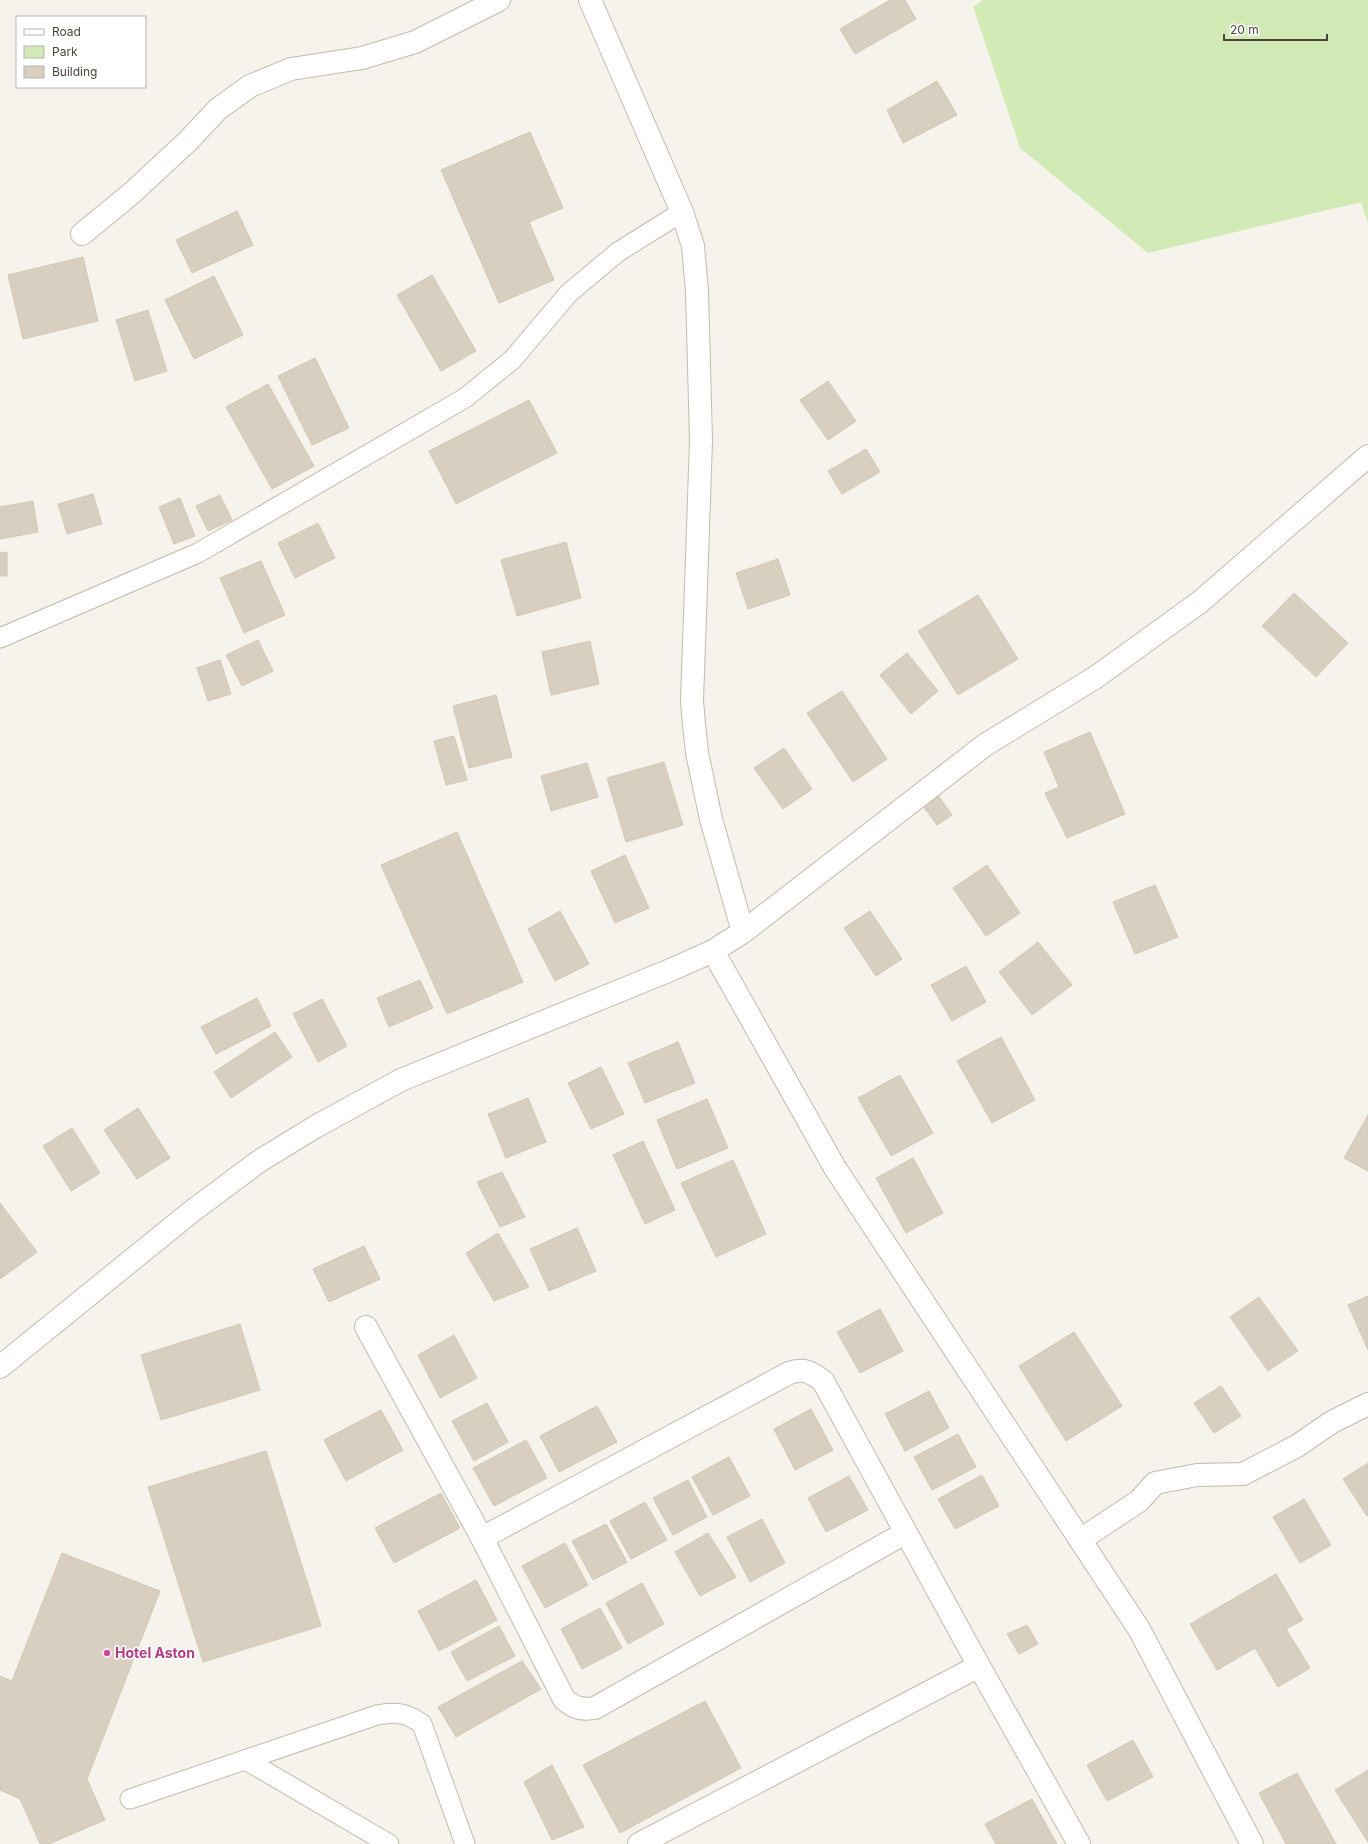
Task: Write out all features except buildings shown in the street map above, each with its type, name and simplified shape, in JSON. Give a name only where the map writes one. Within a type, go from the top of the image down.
[{"type":"street","points":[[82,234],[132,192],[188,140],[218,109],[250,86],[291,69],[362,58],[415,42],[499,0]]},
{"type":"street","points":[[590,0],[682,212],[693,246],[696,266],[700,417],[692,701],[693,717],[697,753],[711,819],[742,932]]},
{"type":"street","points":[[0,1367],[191,1212],[258,1162],[315,1127],[400,1080],[673,970],[713,951],[742,932],[985,745],[1096,677],[1200,602],[1368,456]]},
{"type":"street","points":[[713,951],[835,1168],[1139,1629],[1252,1844]]},
{"type":"street","points":[[366,1327],[482,1538],[564,1699],[572,1706],[584,1710],[595,1708],[905,1533]]},
{"type":"street","points":[[482,1538],[789,1373],[798,1370],[808,1370],[823,1381],[905,1533],[1079,1844]]},
{"type":"street","points":[[1080,1540],[1139,1501],[1155,1484],[1198,1475],[1243,1474],[1291,1449],[1332,1422],[1368,1404]]},
{"type":"street","points":[[639,1844],[979,1666]]},
{"type":"lane","points":[[0,638],[198,553],[465,398],[512,360],[569,293],[618,252],[682,212]]},
{"type":"lane","points":[[130,1800],[377,1715],[397,1712],[412,1716],[422,1724],[465,1844]]},
{"type":"lane","points":[[246,1760],[389,1844]]},
{"type":"green space","points":[[983,0],[1368,0],[1368,224],[1361,202],[1148,253],[1020,148],[973,7]]},
{"type":"place","name":"Hotel Aston","points":[[107,1653]]}]
